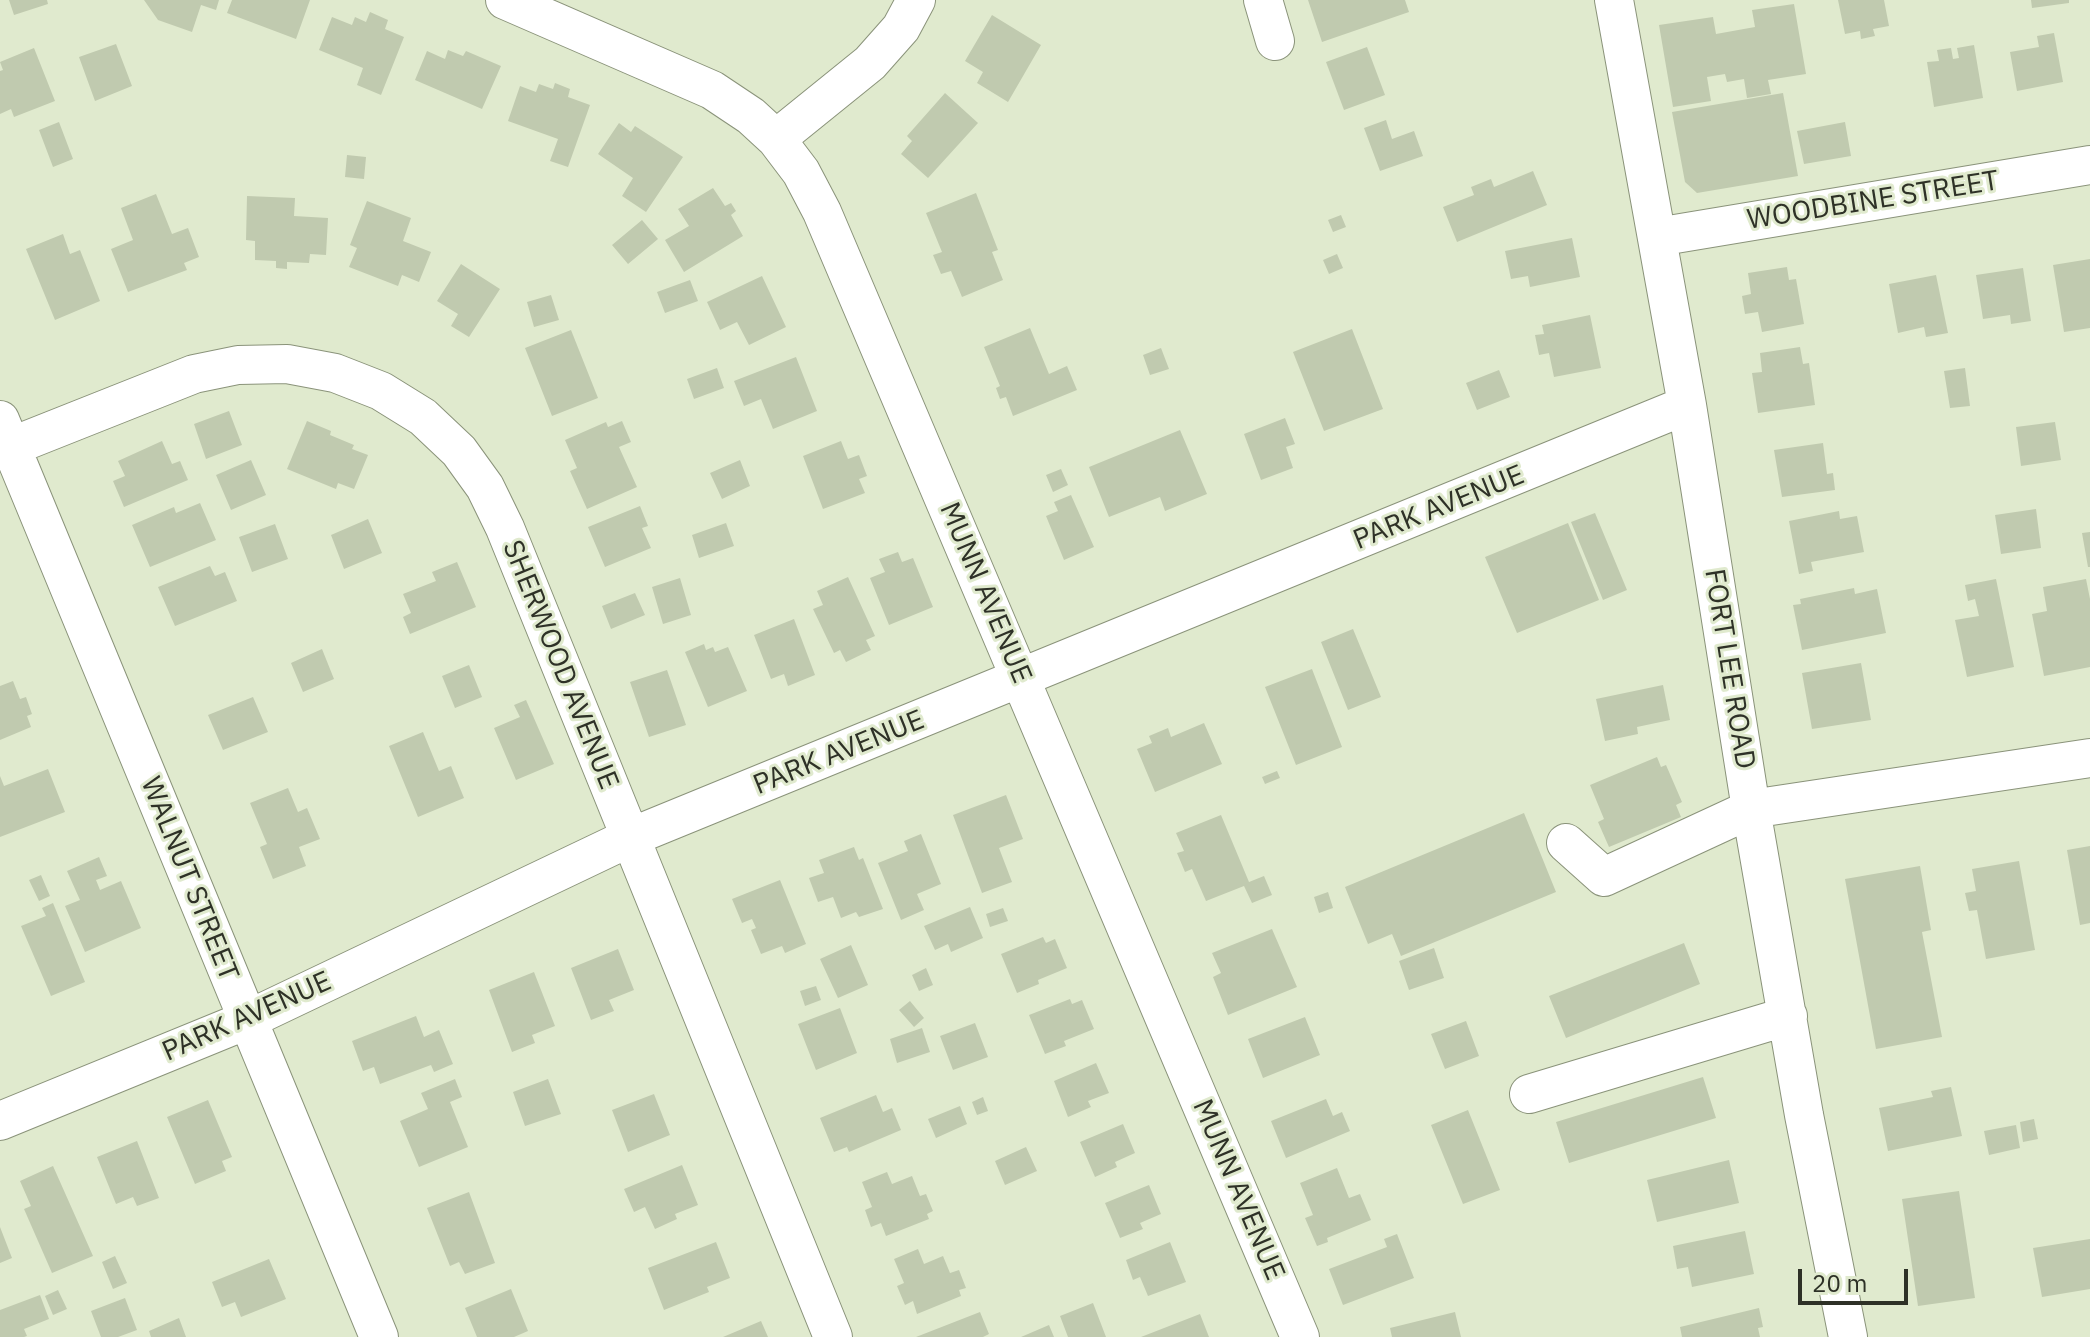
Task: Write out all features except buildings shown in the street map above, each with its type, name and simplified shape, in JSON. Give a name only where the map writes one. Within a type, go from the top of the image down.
[{"type":"street","name":"MUNN AVENUE","points":[[505,0],[712,90],[751,116],[776,139],[801,172],[822,212],[1300,1337]]},
{"type":"street","points":[[776,139],[870,63],[901,28],[916,0]]},
{"type":"street","points":[[1263,0],[1275,41]]},
{"type":"street","name":"FORT LEE ROAD","points":[[1614,0],[1687,405],[1751,809],[1804,1115],[1848,1337]]},
{"type":"street","name":"WOODBINE STREET","points":[[1657,237],[2090,165]]},
{"type":"street","name":"SHERWOOD AVENUE","points":[[4,439],[194,374],[238,365],[287,364],[335,373],[381,391],[423,417],[459,451],[485,487],[505,528],[833,1337]]},
{"type":"street","name":"PARK AVENUE","points":[[0,1121],[247,1020],[631,837],[1687,405]]},
{"type":"street","name":"WALNUT STREET","points":[[4,439],[379,1337]]},
{"type":"street","points":[[1566,843],[1604,877],[1751,809],[2090,758]]},
{"type":"street","points":[[1529,1094],[1788,1016]]}]
